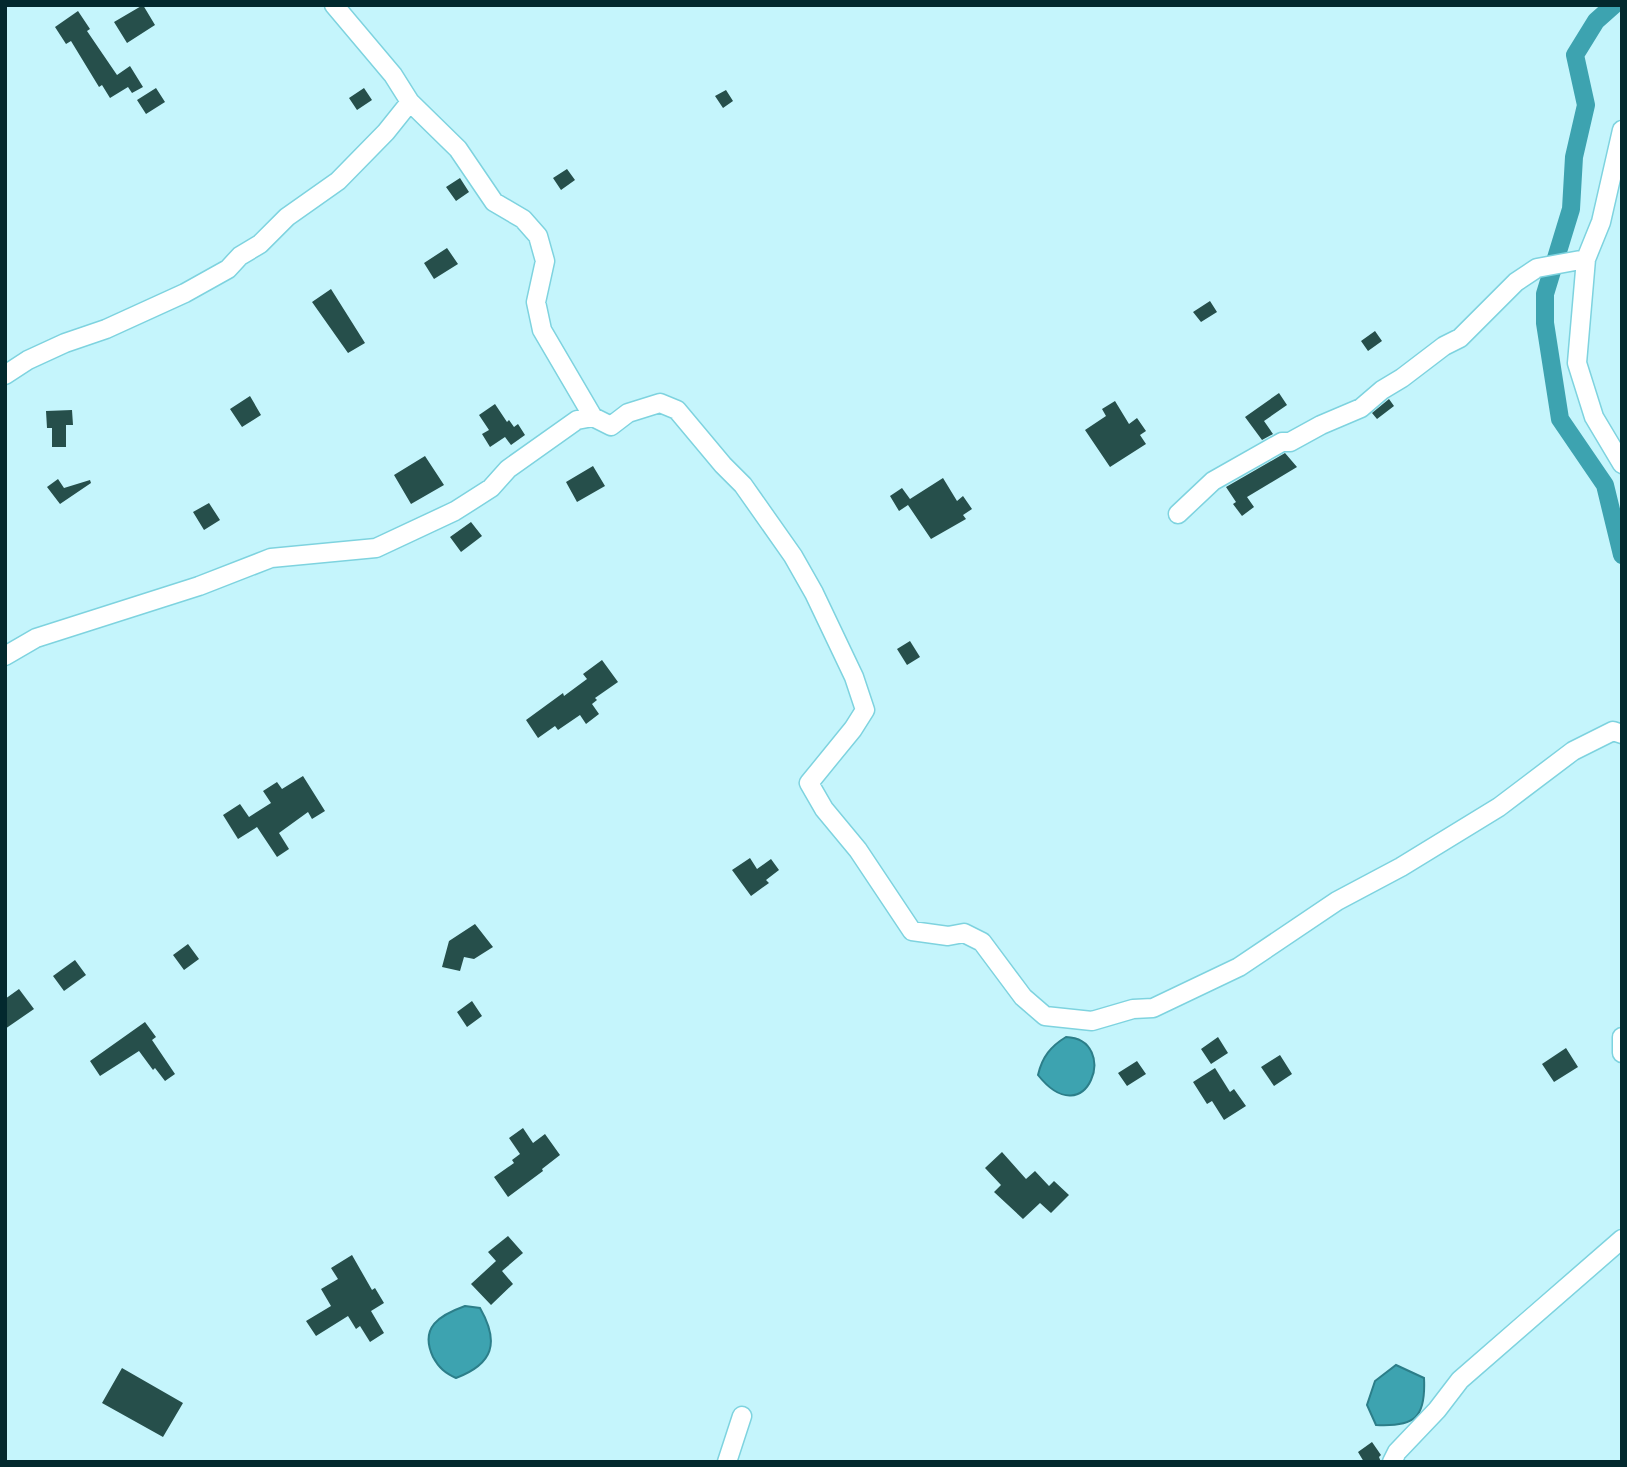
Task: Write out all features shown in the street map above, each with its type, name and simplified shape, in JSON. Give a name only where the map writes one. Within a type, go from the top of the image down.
[{"type":"street","points":[[334,5],[393,75],[410,102],[458,149],[494,202],[523,219],[538,236],[545,261],[536,302],[542,330],[593,417],[611,426],[628,413],[660,403],[677,410],[743,485],[793,556],[854,677],[865,710],[809,783],[824,808],[858,850],[912,931],[948,936],[964,933],[982,942],[1023,997],[1045,1016],[1093,1021],[1133,1009],[1153,1008],[1239,967],[1337,901],[1401,867],[1499,807],[1573,751],[1617,732]]},
{"type":"street","points":[[5,375],[28,360],[65,343],[106,329],[174,298],[228,269],[240,256],[260,244],[287,217],[338,181],[386,132],[410,102]]},
{"type":"street","points":[[1622,130],[1601,222],[1581,260],[1577,363],[1594,417],[1622,464]]},
{"type":"street","points":[[1178,514],[1213,481],[1282,442],[1290,442],[1361,408],[1444,346],[1460,338],[1516,282],[1537,268],[1581,260]]},
{"type":"street","points":[[5,656],[36,638],[199,586],[271,558],[376,548],[454,511],[491,488],[508,470],[577,420],[593,417]]},
{"type":"street","points":[[1622,1037],[1622,1054]]},
{"type":"street","points":[[1392,1462],[1397,1452],[1461,1380],[1622,1239]]},
{"type":"street","points":[[727,1462],[742,1416]]},
{"type":"water","points":[[1066,1037],[1083,1042],[1092,1052],[1094,1066],[1091,1080],[1083,1091],[1071,1096],[1056,1091],[1038,1075],[1048,1053]]},
{"type":"water","points":[[465,1306],[480,1308],[490,1332],[491,1342],[485,1359],[456,1378],[435,1361],[429,1347],[430,1330],[440,1318]]},
{"type":"water","points":[[1396,1365],[1424,1378],[1420,1411],[1409,1422],[1376,1425],[1367,1405],[1375,1381]]},
{"type":"building","points":[[143,5],[155,25],[127,43],[114,22]]},
{"type":"building","points":[[78,11],[90,29],[87,31],[117,75],[130,66],[143,87],[132,93],[128,87],[110,98],[102,85],[99,87],[71,41],[66,44],[55,27]]},
{"type":"building","points":[[156,88],[165,102],[146,114],[137,100]]},
{"type":"building","points":[[364,88],[372,100],[357,110],[349,98]]},
{"type":"building","points":[[726,90],[733,101],[723,108],[715,96]]},
{"type":"building","points":[[567,169],[575,180],[561,190],[553,178]]},
{"type":"building","points":[[460,178],[469,192],[456,201],[446,187]]},
{"type":"building","points":[[447,248],[458,264],[434,279],[424,263]]},
{"type":"building","points":[[331,289],[365,343],[348,353],[312,302]]},
{"type":"building","points":[[1210,301],[1217,312],[1201,322],[1193,312]]},
{"type":"building","points":[[1375,331],[1382,341],[1368,351],[1361,341]]},
{"type":"building","points":[[1279,393],[1287,405],[1264,421],[1273,434],[1262,440],[1245,417]]},
{"type":"building","points":[[250,396],[261,415],[242,427],[230,409]]},
{"type":"building","points":[[1389,399],[1394,406],[1377,419],[1372,413]]},
{"type":"building","points":[[1115,401],[1129,424],[1137,418],[1146,431],[1140,435],[1146,444],[1110,467],[1085,430],[1106,416],[1102,409]]},
{"type":"building","points":[[495,404],[507,422],[509,420],[514,427],[518,424],[525,435],[511,445],[505,437],[490,447],[482,434],[489,430],[479,415]]},
{"type":"building","points":[[72,410],[73,425],[66,425],[66,447],[52,447],[52,428],[47,428],[46,411]]},
{"type":"building","points":[[1285,453],[1297,467],[1247,497],[1254,507],[1242,516],[1226,487]]},
{"type":"building","points":[[425,456],[444,485],[411,504],[394,475]]},
{"type":"building","points":[[593,466],[605,486],[577,502],[566,482]]},
{"type":"building","points":[[943,478],[957,501],[963,496],[972,509],[963,515],[966,519],[931,539],[908,505],[899,511],[890,496],[902,488],[910,499]]},
{"type":"building","points":[[58,479],[64,488],[90,480],[91,483],[60,504],[47,487]]},
{"type":"building","points":[[209,503],[220,520],[204,530],[193,512]]},
{"type":"building","points":[[471,522],[482,536],[461,552],[450,537]]},
{"type":"building","points":[[910,641],[920,657],[907,665],[897,649]]},
{"type":"building","points":[[602,660],[618,682],[595,698],[597,700],[592,704],[599,714],[586,724],[580,715],[558,730],[555,726],[538,738],[526,720],[587,679],[583,674]]},
{"type":"building","points":[[303,776],[325,811],[312,819],[308,812],[279,833],[289,849],[277,857],[257,827],[238,839],[223,815],[240,804],[249,817],[271,803],[263,791],[277,782],[282,789]]},
{"type":"building","points":[[750,858],[757,869],[771,859],[779,870],[766,880],[769,883],[751,896],[732,870]]},
{"type":"building","points":[[475,924],[493,947],[474,959],[464,957],[460,971],[442,967],[449,941]]},
{"type":"building","points":[[188,944],[199,959],[184,970],[173,955]]},
{"type":"building","points":[[75,960],[86,975],[64,991],[53,976]]},
{"type":"building","points":[[19,989],[34,1009],[5,1029],[5,999]]},
{"type":"building","points":[[472,1001],[482,1016],[467,1027],[457,1012]]},
{"type":"building","points":[[145,1022],[156,1037],[152,1040],[175,1074],[165,1081],[139,1051],[100,1076],[90,1061]]},
{"type":"building","points":[[1218,1037],[1228,1053],[1211,1064],[1201,1049]]},
{"type":"building","points":[[1566,1048],[1578,1067],[1554,1082],[1542,1064]]},
{"type":"building","points":[[1280,1055],[1292,1074],[1274,1086],[1261,1067]]},
{"type":"building","points":[[1137,1061],[1146,1074],[1127,1086],[1118,1073]]},
{"type":"building","points":[[1215,1068],[1230,1092],[1234,1089],[1246,1106],[1224,1120],[1212,1101],[1207,1104],[1193,1082]]},
{"type":"building","points":[[523,1128],[533,1143],[545,1134],[560,1155],[508,1197],[494,1177],[514,1163],[512,1160],[520,1154],[509,1138]]},
{"type":"building","points":[[1002,1152],[1026,1179],[1035,1171],[1049,1186],[1054,1181],[1069,1195],[1051,1213],[1040,1203],[1023,1219],[994,1192],[1001,1185],[985,1168]]},
{"type":"building","points":[[508,1236],[523,1253],[502,1271],[513,1284],[491,1305],[471,1284],[496,1261],[488,1252]]},
{"type":"building","points":[[352,1255],[372,1290],[375,1288],[384,1303],[371,1311],[384,1333],[370,1342],[360,1326],[356,1329],[348,1316],[316,1336],[306,1321],[331,1306],[321,1289],[338,1279],[331,1268]]},
{"type":"building","points":[[122,1368],[183,1403],[163,1437],[102,1403]]},
{"type":"building","points":[[1372,1442],[1381,1455],[1381,1462],[1364,1462],[1358,1452]]},
{"type":"waterway","points":[[1614,5],[1596,21],[1575,55],[1586,105],[1574,157],[1571,209],[1545,294],[1545,323],[1560,419],[1605,485],[1622,555]]}]
